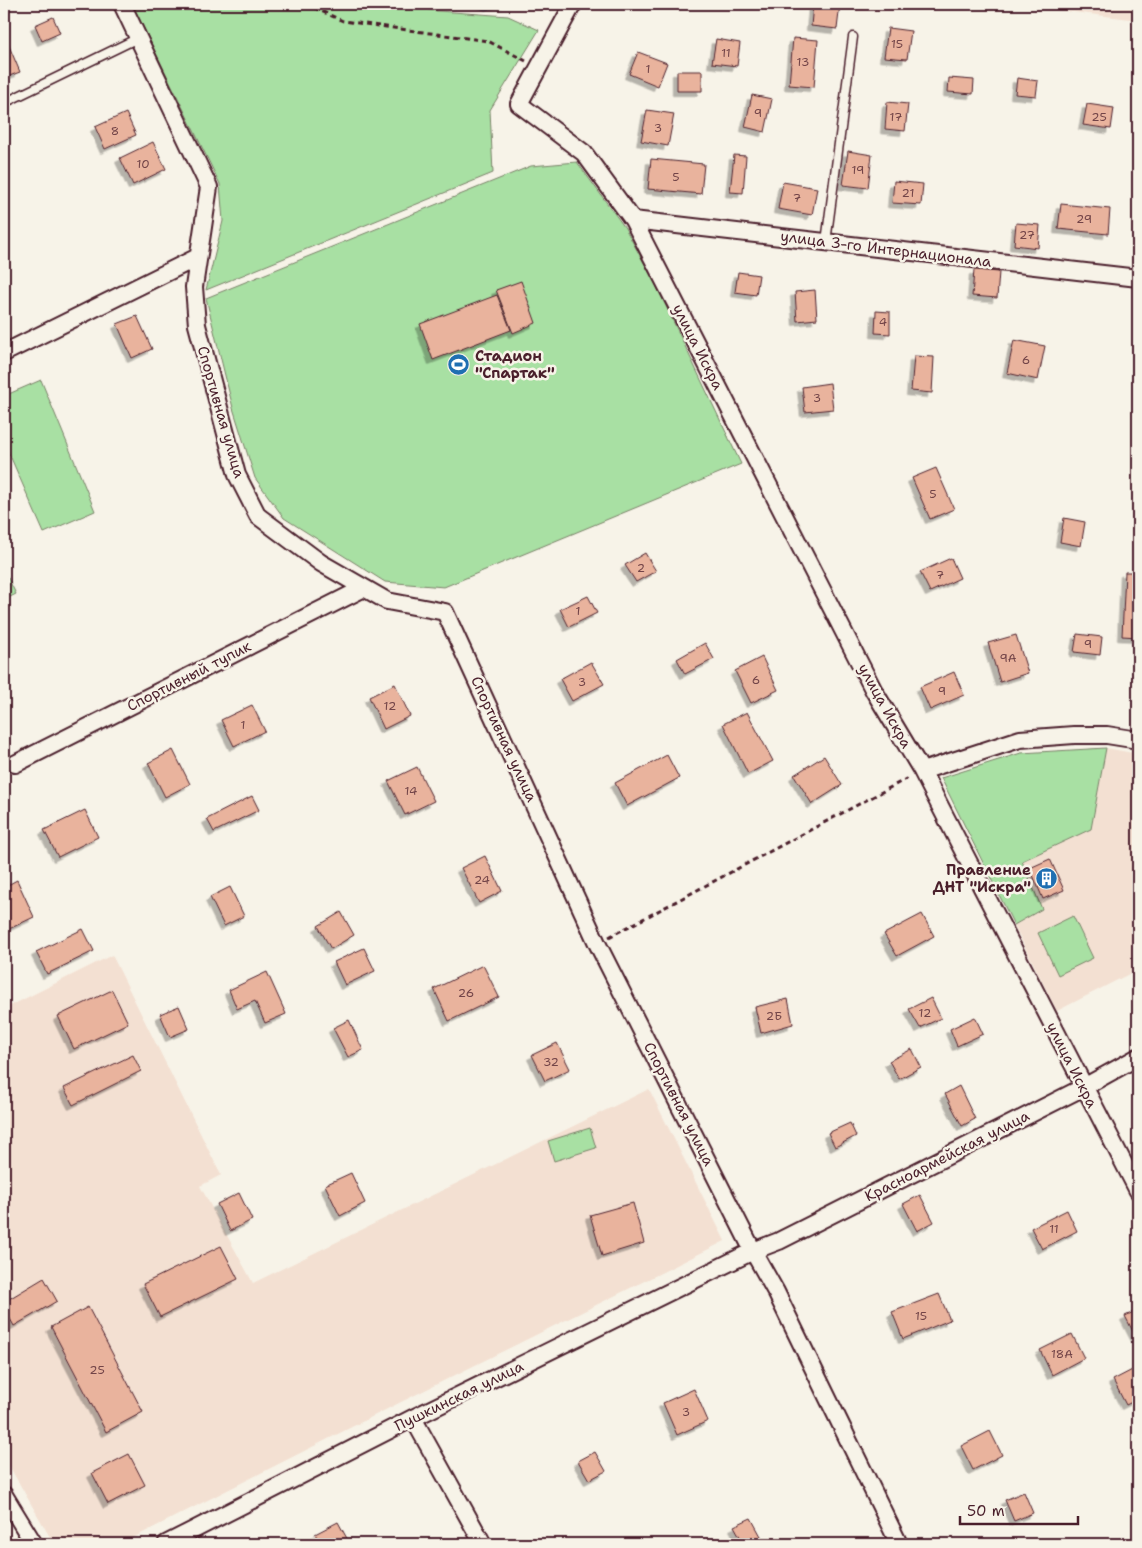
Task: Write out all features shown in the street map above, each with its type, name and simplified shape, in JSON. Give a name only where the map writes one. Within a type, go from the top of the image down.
[{"type":"street","name":"Спортивная улица","points":[[122,4],[209,187],[194,287],[196,325],[237,475],[258,516],[321,563],[387,601],[446,612],[597,943],[753,1251],[776,1292],[899,1544]]},
{"type":"street","points":[[538,66],[573,4]]},
{"type":"street","name":"улица Искра","points":[[538,66],[519,104],[584,153],[633,220],[874,691],[922,771],[1138,1191]]},
{"type":"street","name":"улица 3-го Интернационала","points":[[633,220],[1138,278]]},
{"type":"street","points":[[4,353],[198,257]]},
{"type":"street","name":"Спортивный тупик","points":[[15,764],[364,588]]},
{"type":"street","points":[[922,771],[1020,739],[1074,735],[1107,735],[1138,740]]},
{"type":"street","name":"Красноармейская улица","points":[[753,1251],[779,1241],[1084,1087],[1138,1057]]},
{"type":"street","name":"Пушкинская улица","points":[[166,1544],[413,1418],[753,1251]]},
{"type":"street","points":[[413,1418],[483,1544]]},
{"type":"street","points":[[4,1495],[34,1544]]},
{"type":"lane","points":[[826,242],[853,37]]},
{"type":"lane","points":[[4,103],[138,38]]},
{"type":"path","points":[[306,4],[343,21],[488,41],[538,66]]},
{"type":"path","points":[[597,943],[922,771]]},
{"type":"shaded area","points":[[1008,4],[1138,4],[1138,20]]},
{"type":"shaded area","points":[[1106,748],[1138,754],[1138,950],[1131,973],[1057,1011],[1014,925],[1042,909],[1022,861],[1091,829]]},
{"type":"shaded area","points":[[112,955],[221,1175],[200,1186],[253,1283],[649,1089],[725,1241],[121,1544],[54,1544],[4,1457],[4,1009]]},
{"type":"green space","points":[[132,4],[388,4],[438,11],[508,16],[539,30],[490,110],[493,173],[206,290],[223,221],[220,184]]},
{"type":"green space","name":"Стадион \"Спартак\"","points":[[577,162],[625,228],[655,283],[741,464],[444,587],[385,582],[284,518],[255,478],[233,408],[206,298],[531,166]]},
{"type":"green space","points":[[41,380],[95,511],[44,533],[4,442],[4,396]]},
{"type":"green space","points":[[4,570],[16,594],[4,600]]},
{"type":"green space","points":[[1106,748],[1091,829],[1022,861],[1042,909],[1014,925],[941,778],[1021,753]]},
{"type":"green space","points":[[1073,916],[1093,958],[1058,975],[1038,933]]},
{"type":"green space","points":[[590,1128],[596,1148],[554,1161],[548,1141]]},
{"type":"water","points":[[440,4],[516,4],[485,10],[469,5],[455,8]]},
{"type":"building","points":[[813,4],[840,4],[837,29],[811,26]]},
{"type":"building","points":[[53,17],[60,33],[42,41],[35,25]]},
{"type":"building","points":[[888,28],[911,31],[907,59],[884,57]]},
{"type":"building","points":[[793,38],[818,40],[814,87],[789,85]]},
{"type":"building","points":[[6,39],[20,72],[4,78],[4,40]]},
{"type":"building","points":[[716,39],[740,43],[737,66],[712,63]]},
{"type":"building","points":[[638,52],[667,63],[658,86],[629,74]]},
{"type":"building","points":[[677,71],[702,71],[702,91],[677,91]]},
{"type":"building","points":[[949,78],[974,80],[973,94],[948,92]]},
{"type":"building","points":[[1017,78],[1038,81],[1036,96],[1015,94]]},
{"type":"building","points":[[752,95],[772,99],[765,132],[745,127]]},
{"type":"building","points":[[887,102],[908,104],[905,131],[885,129]]},
{"type":"building","points":[[1087,104],[1114,108],[1111,129],[1083,125]]},
{"type":"building","points":[[647,110],[674,114],[668,146],[641,141]]},
{"type":"building","points":[[126,113],[136,135],[105,149],[95,127]]},
{"type":"building","points":[[153,142],[166,169],[133,185],[120,158]]},
{"type":"building","points":[[848,151],[872,155],[868,188],[843,185]]},
{"type":"building","points":[[734,155],[746,156],[743,193],[730,192]]},
{"type":"building","points":[[651,159],[704,164],[701,194],[648,189]]},
{"type":"building","points":[[894,181],[923,184],[921,205],[892,203]]},
{"type":"building","points":[[783,182],[817,188],[812,215],[778,209]]},
{"type":"building","points":[[1061,204],[1110,209],[1108,234],[1058,229]]},
{"type":"building","points":[[1016,223],[1040,225],[1038,248],[1014,245]]},
{"type":"building","points":[[974,270],[999,272],[997,298],[972,296]]},
{"type":"building","points":[[738,272],[759,275],[756,295],[735,292]]},
{"type":"building","points":[[521,281],[536,323],[513,333],[496,290]]},
{"type":"building","points":[[815,290],[817,319],[797,321],[795,292]]},
{"type":"building","points":[[497,295],[511,330],[433,360],[420,324]]},
{"type":"building","points":[[876,311],[890,312],[890,334],[875,333]]},
{"type":"building","points":[[137,316],[152,349],[132,358],[117,324]]},
{"type":"building","points":[[1014,340],[1045,346],[1038,380],[1007,373]]},
{"type":"building","points":[[914,356],[934,357],[932,393],[911,391]]},
{"type":"building","points":[[830,383],[833,409],[805,412],[802,387]]},
{"type":"building","points":[[936,468],[954,509],[930,519],[912,478]]},
{"type":"building","points":[[1064,518],[1085,522],[1081,546],[1060,542]]},
{"type":"building","points":[[645,553],[656,571],[636,582],[625,565]]},
{"type":"building","points":[[951,558],[960,578],[930,592],[920,572]]},
{"type":"building","points":[[1125,572],[1138,572],[1138,637],[1122,636]]},
{"type":"building","points":[[588,596],[597,613],[569,627],[560,609]]},
{"type":"building","points":[[1077,634],[1102,637],[1100,655],[1074,652]]},
{"type":"building","points":[[1016,635],[1028,673],[1000,682],[988,643]]},
{"type":"building","points":[[705,643],[714,659],[685,674],[677,659]]},
{"type":"building","points":[[762,657],[778,690],[751,703],[735,671]]},
{"type":"building","points":[[591,662],[604,684],[572,701],[560,679]]},
{"type":"building","points":[[954,672],[964,695],[930,710],[920,687]]},
{"type":"building","points":[[395,684],[410,716],[384,729],[369,697]]},
{"type":"building","points":[[252,705],[265,731],[234,746],[221,720]]},
{"type":"building","points":[[747,712],[773,761],[748,774],[723,724]]},
{"type":"building","points":[[173,750],[190,784],[165,797],[148,763]]},
{"type":"building","points":[[667,755],[679,778],[627,806],[615,783]]},
{"type":"building","points":[[824,756],[842,785],[812,804],[794,775]]},
{"type":"building","points":[[417,767],[434,801],[405,815],[388,781]]},
{"type":"building","points":[[252,796],[259,810],[214,832],[207,819]]},
{"type":"building","points":[[85,810],[98,837],[58,857],[44,830]]},
{"type":"building","points":[[485,856],[502,891],[479,903],[461,868]]},
{"type":"building","name":"Правление ДНТ \"Искра\"","points":[[1050,859],[1064,890],[1043,899],[1030,868]]},
{"type":"building","points":[[17,880],[34,917],[9,929],[4,918],[4,887]]},
{"type":"building","points":[[230,887],[244,916],[224,926],[210,897]]},
{"type":"building","points":[[341,912],[354,935],[331,949],[318,926]]},
{"type":"building","points":[[922,914],[934,936],[897,956],[884,934]]},
{"type":"building","points":[[83,929],[94,951],[47,974],[36,952]]},
{"type":"building","points":[[364,948],[375,971],[345,985],[334,962]]},
{"type":"building","points":[[483,965],[499,997],[449,1021],[434,989]]},
{"type":"building","points":[[267,972],[286,1014],[265,1023],[255,1001],[237,1009],[229,990]]},
{"type":"building","points":[[112,990],[128,1023],[74,1049],[58,1016]]},
{"type":"building","points":[[931,998],[941,1018],[920,1028],[909,1009]]},
{"type":"building","points":[[788,999],[793,1024],[761,1033],[755,1007]]},
{"type":"building","points":[[179,1006],[189,1029],[170,1037],[160,1014]]},
{"type":"building","points":[[975,1017],[983,1034],[957,1046],[950,1029]]},
{"type":"building","points":[[349,1020],[363,1050],[348,1057],[333,1028]]},
{"type":"building","points":[[557,1043],[570,1069],[545,1081],[532,1055]]},
{"type":"building","points":[[912,1049],[921,1067],[899,1079],[889,1061]]},
{"type":"building","points":[[133,1055],[141,1071],[73,1105],[64,1088]]},
{"type":"building","points":[[959,1086],[975,1119],[962,1126],[945,1094]]},
{"type":"building","points":[[850,1123],[856,1136],[835,1147],[828,1133]]},
{"type":"building","points":[[351,1173],[365,1203],[340,1216],[325,1185]]},
{"type":"building","points":[[239,1193],[252,1220],[230,1231],[217,1204]]},
{"type":"building","points":[[920,1195],[934,1222],[917,1231],[903,1204]]},
{"type":"building","points":[[633,1203],[644,1243],[602,1256],[590,1215]]},
{"type":"building","points":[[1067,1210],[1077,1231],[1042,1249],[1031,1228]]},
{"type":"building","points":[[221,1246],[238,1279],[160,1317],[143,1284]]},
{"type":"building","points":[[44,1278],[57,1301],[14,1326],[4,1308],[4,1302]]},
{"type":"building","points":[[939,1294],[950,1320],[903,1339],[892,1312]]},
{"type":"building","points":[[88,1307],[143,1412],[106,1432],[51,1327]]},
{"type":"building","points":[[1138,1310],[1138,1341],[1125,1316]]},
{"type":"building","points":[[1072,1334],[1084,1358],[1052,1375],[1040,1350]]},
{"type":"building","points":[[1138,1367],[1138,1399],[1126,1405],[1113,1380]]},
{"type":"building","points":[[694,1389],[708,1421],[677,1435],[663,1403]]},
{"type":"building","points":[[990,1431],[1002,1455],[973,1470],[961,1446]]},
{"type":"building","points":[[595,1452],[606,1471],[589,1480],[578,1461]]},
{"type":"building","points":[[129,1454],[145,1485],[108,1504],[92,1473]]},
{"type":"building","points":[[1024,1492],[1033,1513],[1014,1521],[1005,1500]]},
{"type":"building","points":[[751,1518],[762,1538],[750,1544],[744,1544],[734,1526]]},
{"type":"building","points":[[338,1522],[350,1544],[321,1544],[315,1534]]},
{"type":"place","name":"Стадион \"Спартак\"","points":[[459,365]]},
{"type":"place","name":"Правление ДНТ \"Искра\"","points":[[1047,879]]}]
